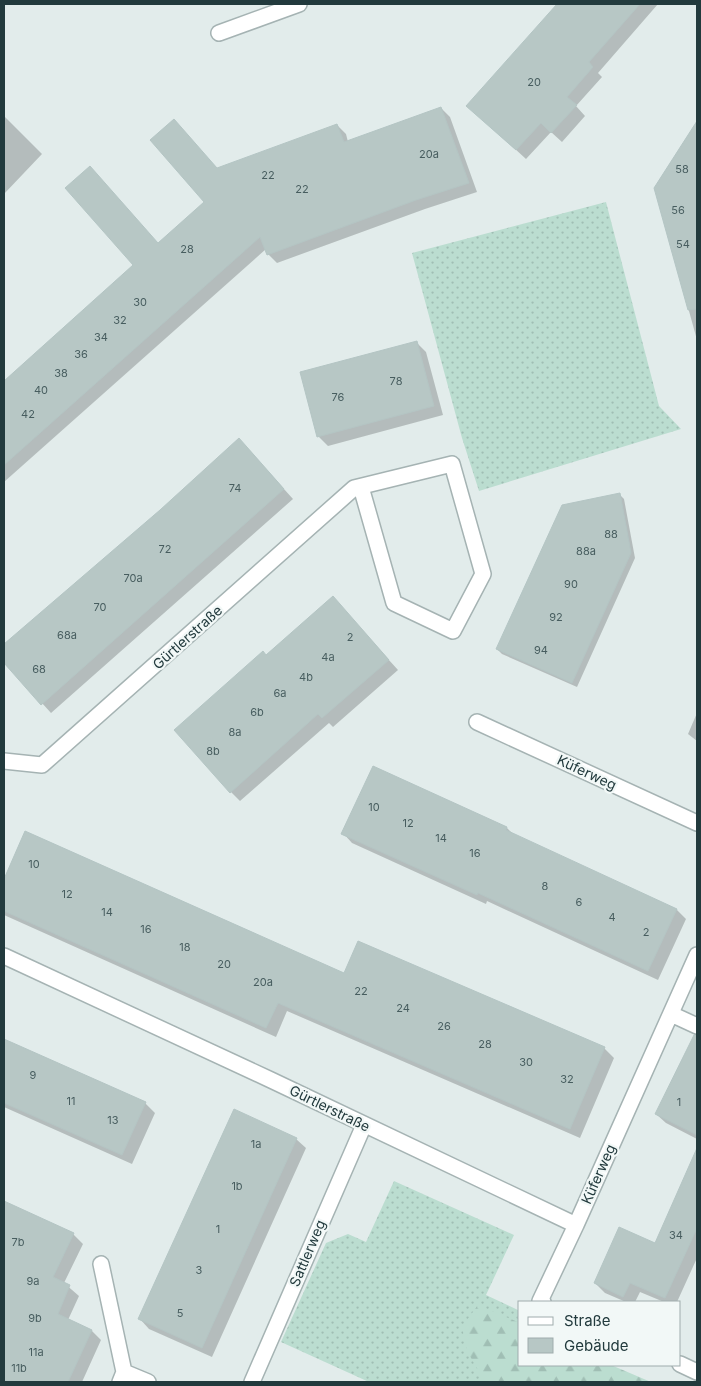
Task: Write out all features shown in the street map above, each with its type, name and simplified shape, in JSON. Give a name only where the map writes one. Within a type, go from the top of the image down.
[{"type":"street","points":[[219,33],[299,4]]},
{"type":"street","name":"Gürtlerstraße","points":[[4,761],[42,765],[354,488],[452,464],[482,574],[454,631],[394,603],[361,487]]},
{"type":"street","name":"Küferweg","points":[[477,722],[697,823]]},
{"type":"street","name":"Küferweg","points":[[576,1224],[697,955]]},
{"type":"street","name":"Gürtlerstraße","points":[[4,956],[576,1224]]},
{"type":"street","points":[[672,1014],[697,1026]]},
{"type":"street","name":"Sattlerweg","points":[[252,1382],[364,1125]]},
{"type":"street","points":[[540,1301],[576,1224]]},
{"type":"street","points":[[101,1264],[122,1377],[148,1382]]},
{"type":"street","points":[[681,1364],[697,1372]]},
{"type":"green space","points":[[606,202],[659,406],[681,429],[479,491],[462,438],[412,253]]},
{"type":"green space","points":[[394,1181],[514,1235],[486,1295],[518,1310],[518,1366],[521,1366],[538,1382],[369,1382],[281,1342],[326,1243],[348,1234],[366,1242]]},
{"type":"green space","points":[[478,1305],[518,1322],[518,1366],[613,1366],[651,1382],[485,1382],[467,1351],[462,1327]]},
{"type":"building","points":[[557,4],[640,4],[589,62],[593,67],[567,97],[577,105],[551,133],[541,123],[516,150],[466,106]]},
{"type":"building","points":[[441,107],[469,183],[416,200],[267,255],[260,237],[4,465],[4,381],[133,265],[65,188],[90,166],[158,243],[204,202],[150,140],[174,119],[217,168],[337,124],[344,142]]},
{"type":"building","points":[[697,121],[697,309],[688,310],[654,188]]},
{"type":"building","points":[[417,341],[434,406],[317,437],[300,372]]},
{"type":"building","points":[[239,438],[284,489],[41,705],[4,663],[4,644],[160,510]]},
{"type":"building","points":[[620,493],[631,553],[572,683],[496,649],[562,505]]},
{"type":"building","points":[[333,596],[389,660],[322,718],[318,714],[230,793],[174,730],[263,651],[266,655]]},
{"type":"building","points":[[373,766],[507,827],[506,830],[677,909],[648,971],[478,893],[477,895],[341,834]]},
{"type":"building","points":[[25,831],[344,973],[358,941],[605,1047],[570,1129],[278,1003],[266,1028],[4,911],[4,879]]},
{"type":"building","points":[[694,1035],[697,1035],[697,1135],[655,1114]]},
{"type":"building","points":[[4,1039],[146,1102],[122,1155],[4,1103]]},
{"type":"building","points":[[234,1109],[297,1138],[202,1348],[138,1319]]},
{"type":"building","points":[[697,1148],[697,1228],[665,1298],[630,1283],[623,1297],[594,1283],[619,1227],[655,1243]]},
{"type":"building","points":[[4,1201],[74,1233],[53,1277],[70,1285],[58,1314],[92,1330],[68,1382],[4,1382]]}]
